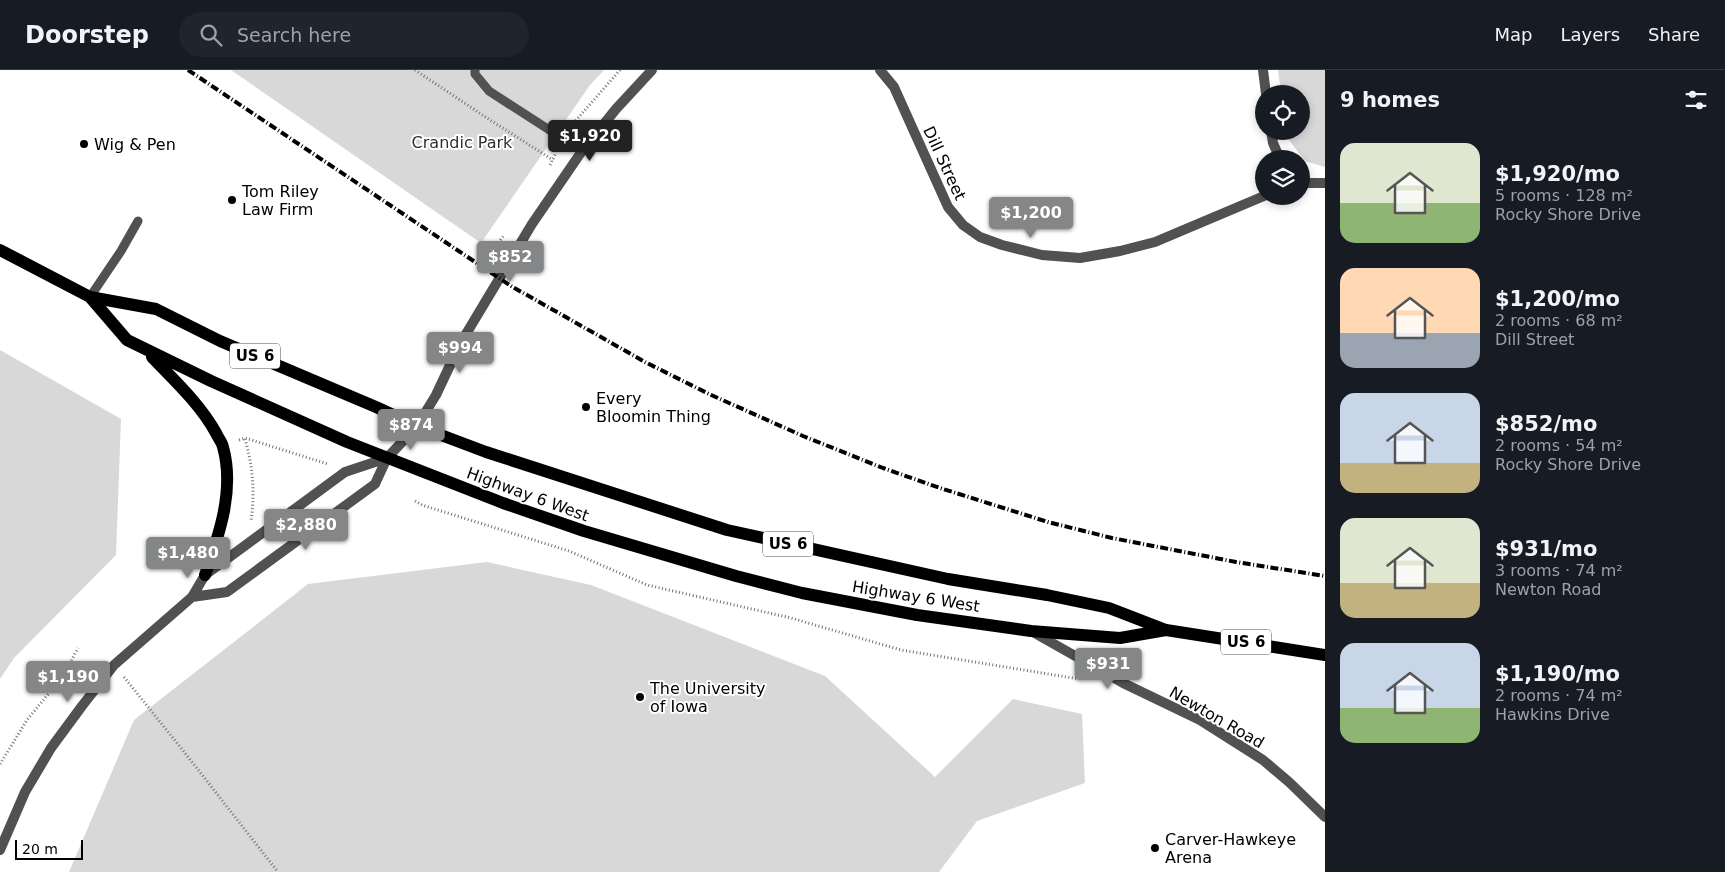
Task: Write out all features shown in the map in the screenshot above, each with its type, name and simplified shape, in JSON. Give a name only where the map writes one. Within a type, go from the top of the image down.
[{"type":"main road","name":"US 6","points":[[0,250],[90,297]]},
{"type":"main road","name":"Highway 6 West","points":[[90,297],[156,309],[220,342],[418,426],[486,452],[727,530],[948,579],[1047,595],[1109,608],[1166,630],[1325,655]]},
{"type":"main road","name":"Highway 6 West","points":[[90,297],[126,340],[211,382],[387,458],[503,503],[584,531],[736,576],[802,593],[917,615],[1030,631],[1120,638],[1166,630]]},
{"type":"main road","points":[[145,349],[207,417],[223,446],[227,469],[225,503],[219,535],[206,575]]},
{"type":"street","points":[[192,597],[227,592],[375,484],[387,458],[418,426],[436,396],[460,344],[532,224],[582,151],[616,109],[652,70]]},
{"type":"street","name":"Dill Street","points":[[880,70],[894,87],[948,208],[963,225],[980,237],[1002,245],[1042,255],[1080,258],[1120,251],[1154,242],[1255,200]]},
{"type":"street","points":[[1263,70],[1265,85]]},
{"type":"street","points":[[1310,183],[1325,183]]},
{"type":"street","points":[[0,850],[25,792],[51,748],[114,665],[192,597],[206,575],[345,472],[387,458]]},
{"type":"street","name":"Newton Road","points":[[1030,631],[1123,684],[1200,720],[1263,760],[1325,817]]},
{"type":"lane","points":[[474,70],[489,91],[582,151]]},
{"type":"lane","points":[[90,297],[138,222]]},
{"type":"path","points":[[415,70],[553,160],[561,137],[620,70]]},
{"type":"path","points":[[239,440],[244,438],[331,465]]},
{"type":"path","points":[[244,438],[250,456],[253,475],[254,491],[251,524]]},
{"type":"path","points":[[415,501],[570,551],[647,584],[791,618],[902,650],[1077,678],[1085,682]]},
{"type":"path","points":[[245,514],[252,515]]},
{"type":"path","points":[[0,764],[27,720],[63,676],[78,648]]},
{"type":"path","points":[[114,665],[278,872]]},
{"type":"green space","name":"Crandic Park","points":[[231,70],[604,70],[590,85],[481,243]]},
{"type":"green space","points":[[1278,70],[1325,70],[1325,167],[1310,162],[1310,150],[1297,150],[1289,140],[1310,140],[1310,85],[1280,85]]},
{"type":"green space","points":[[0,350],[121,419],[116,555],[14,658],[0,679]]},
{"type":"green space","name":"The University of Iowa","points":[[487,562],[591,585],[825,676],[935,777],[1013,699],[1082,714],[1085,783],[977,821],[939,872],[69,872],[134,720],[308,584]]},
{"type":"railway","points":[[188,70],[511,286],[645,362],[709,394],[803,436],[883,468],[1048,522],[1112,538],[1236,562],[1325,576]]},
{"type":"place","name":"Wig & Pen","points":[[84,144]]},
{"type":"place","name":"Tom Riley Law Firm","points":[[232,200]]},
{"type":"place","name":"Every Bloomin Thing","points":[[586,407]]},
{"type":"place","name":"The University of Iowa","points":[[640,697]]},
{"type":"place","name":"Carver-Hawkeye Arena","points":[[1155,848]]}]
